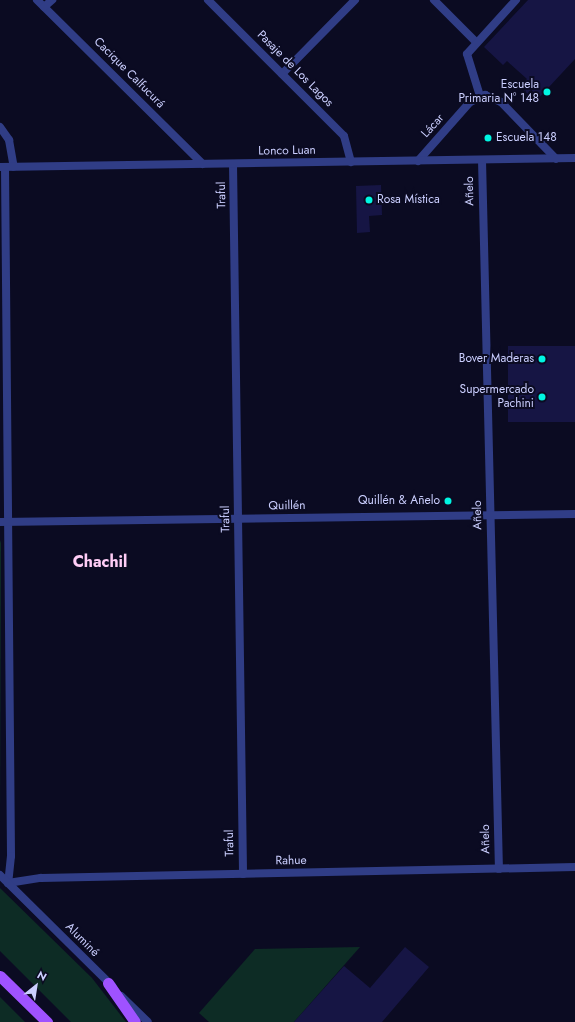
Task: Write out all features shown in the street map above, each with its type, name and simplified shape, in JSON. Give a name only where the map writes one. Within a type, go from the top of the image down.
[{"type":"main road","points":[[0,976],[47,1022]]},
{"type":"main road","points":[[108,983],[135,1022]]},
{"type":"street","name":"Cacique Calfucurá","points":[[37,0],[204,164]]},
{"type":"street","points":[[44,8],[52,0]]},
{"type":"street","name":"Pasaje de Los Lagos","points":[[208,0],[344,136],[351,162]]},
{"type":"street","points":[[282,74],[355,0]]},
{"type":"street","points":[[434,0],[476,42]]},
{"type":"street","points":[[516,0],[476,42],[467,59],[480,96],[491,96],[501,102],[556,159]]},
{"type":"street","name":"Lácar","points":[[418,161],[480,96]]},
{"type":"street","points":[[0,126],[10,140],[14,167]]},
{"type":"street","name":"Lonco Luan","points":[[3,167],[575,158]]},
{"type":"street","name":"Añelo","points":[[482,160],[499,869]]},
{"type":"street","name":"Traful","points":[[233,164],[243,874]]},
{"type":"street","points":[[3,167],[4,522],[11,856],[8,883]]},
{"type":"street","name":"Quillén","points":[[4,522],[575,514]]},
{"type":"street","name":"Rahue","points":[[8,883],[42,878],[575,867]]},
{"type":"street","name":"Aluminé","points":[[0,875],[148,1022]]},
{"type":"green space","points":[[0,540],[1,543],[0,830]]},
{"type":"green space","points":[[0,888],[92,978],[126,1022],[71,1022],[0,951]]},
{"type":"green space","points":[[360,947],[294,1022],[209,1022],[199,1013],[255,949]]},
{"type":"green space","points":[[0,997],[25,1022],[0,1022]]},
{"type":"building","name":"Escuela Primaria N° 148","points":[[528,0],[575,0],[575,59],[536,101],[520,87],[527,79],[507,61],[503,65],[484,47]]},
{"type":"building","name":"Rosa Mística","points":[[381,185],[382,215],[369,216],[370,232],[357,233],[356,186]]},
{"type":"building","name":"Supermercado Pachini","points":[[508,346],[575,346],[575,422],[508,422]]},
{"type":"building","points":[[405,947],[429,967],[382,1022],[294,1022],[344,966],[370,988]]},
{"type":"place","name":"Escuela Primaria N° 148","points":[[547,92]]},
{"type":"place","name":"Escuela 148","points":[[488,138]]},
{"type":"place","name":"Rosa Mística","points":[[369,200]]},
{"type":"place","name":"Bover Maderas","points":[[542,359]]},
{"type":"place","name":"Supermercado Pachini","points":[[542,397]]},
{"type":"place","name":"Quillén & Añelo","points":[[448,501]]},
{"type":"district","name":"Chachil","points":[[100,562]]}]
